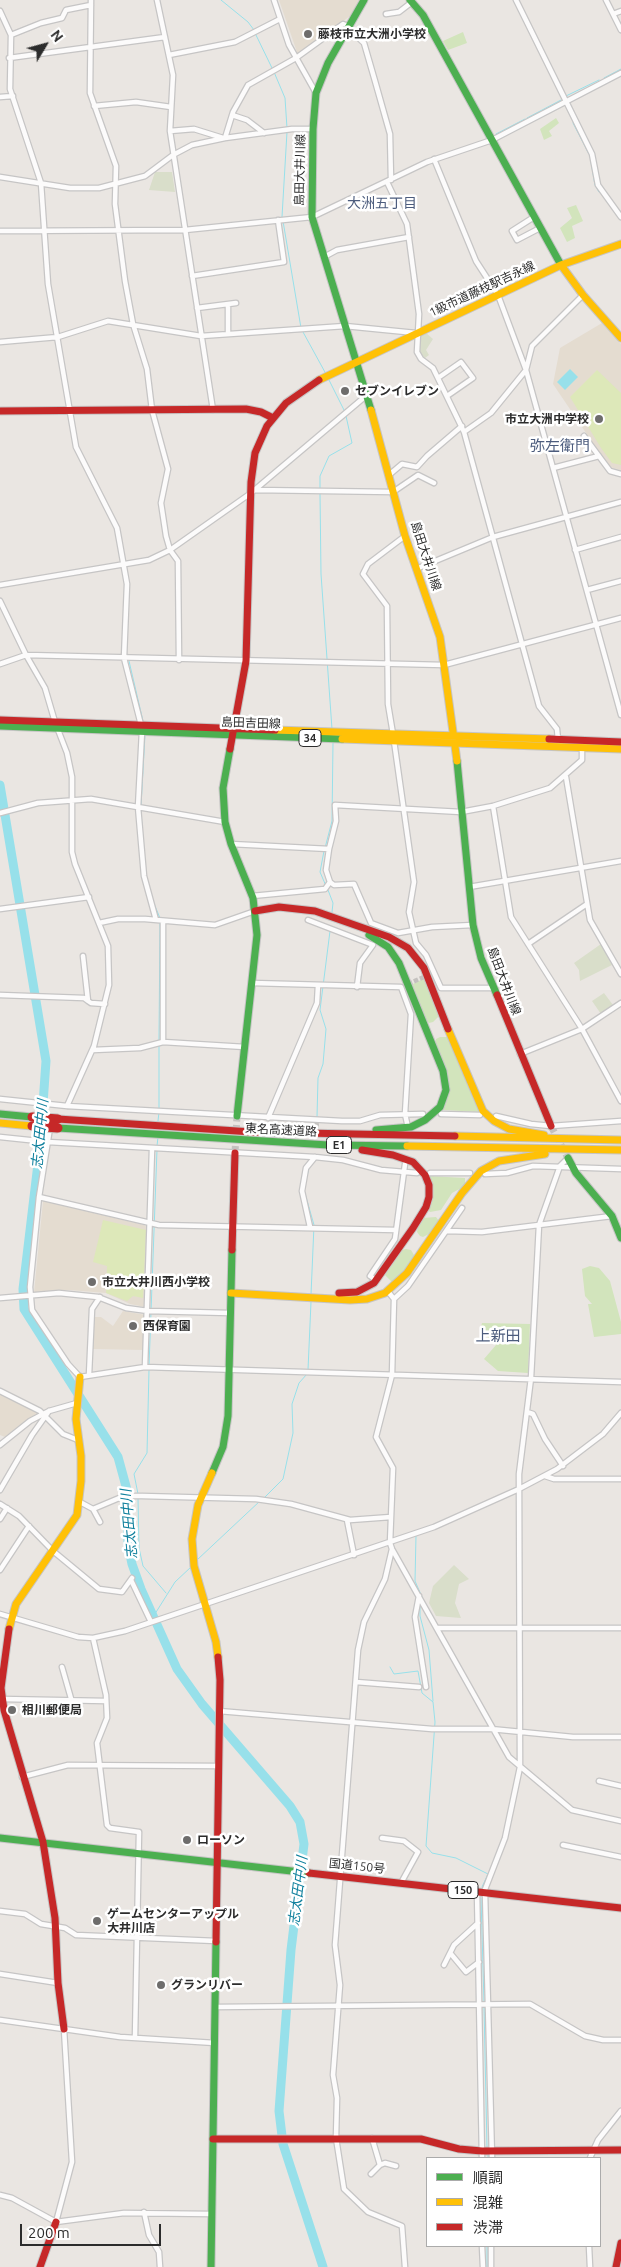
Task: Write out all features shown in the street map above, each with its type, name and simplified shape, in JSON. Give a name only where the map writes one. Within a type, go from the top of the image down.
[{"type":"main road","name":"島田大井川線","points":[[364,0],[328,63],[316,94],[313,129],[312,217],[367,395],[405,536],[437,624],[454,739],[473,925],[481,958],[551,1126]]},
{"type":"main road","points":[[411,1],[422,15],[561,265],[583,295],[621,338]]},
{"type":"main road","name":"1級市道藤枝駅吉永線","points":[[237,1116],[257,934],[252,896],[225,822],[223,788],[246,661],[255,452],[273,418],[286,403],[304,388],[561,265],[621,244]]},
{"type":"main road","points":[[0,411],[254,410],[273,418]]},
{"type":"main road","name":"島田吉田線","points":[[0,720],[56,725]]},
{"type":"main road","name":"島田吉田線","points":[[0,726],[56,725],[393,738],[621,742]]},
{"type":"main road","name":"島田吉田線","points":[[454,739],[621,749]]},
{"type":"main road","points":[[255,911],[280,907],[307,909],[402,944],[413,952],[424,968],[476,1098],[489,1117],[500,1125],[516,1130],[553,1136],[620,1140]]},
{"type":"main road","points":[[255,911],[293,911],[312,914],[383,943],[399,964],[443,1071],[446,1090],[443,1101],[436,1112],[425,1120],[404,1128],[328,1134]]},
{"type":"main road","name":"東名高速道路","points":[[0,1114],[58,1124],[328,1144],[621,1150]]},
{"type":"main road","name":"東名高速道路","points":[[0,1123],[32,1121]]},
{"type":"main road","name":"東名高速道路","points":[[58,1124],[252,1132],[620,1140]]},
{"type":"main road","points":[[231,1293],[248,1291],[343,1294],[363,1290],[379,1278],[413,1228],[426,1207],[430,1191],[425,1175],[417,1165],[407,1159],[394,1155],[328,1144]]},
{"type":"main road","points":[[231,1293],[350,1300],[367,1299],[384,1293],[402,1279],[470,1182],[487,1167],[516,1157],[588,1150]]},
{"type":"main road","points":[[211,2267],[219,1661],[192,1552],[194,1522],[201,1498],[223,1447],[226,1433],[235,1153]]},
{"type":"main road","points":[[570,1162],[612,1216],[621,1238]]},
{"type":"main road","points":[[64,2029],[58,1983],[56,1926],[43,1842],[22,1777],[1,1698],[11,1617],[23,1592],[77,1515],[80,1502],[81,1456],[78,1440],[77,1403],[79,1388],[85,1376]]},
{"type":"main road","name":"国道150号","points":[[0,1838],[621,1908]]},
{"type":"main road","points":[[213,2139],[421,2139],[458,2149],[487,2154],[591,2154],[621,2150]]},
{"type":"main road","points":[[40,2267],[56,2222]]},
{"type":"main road","points":[[616,2267],[621,2244]]},
{"type":"street","points":[[157,0],[173,75],[170,131],[213,410]]},
{"type":"street","points":[[274,0],[289,45],[316,94]]},
{"type":"street","points":[[516,0],[592,154],[598,185],[621,217]]},
{"type":"street","points":[[606,0],[621,30]]},
{"type":"street","points":[[386,14],[399,12],[411,1]]},
{"type":"street","points":[[11,35],[41,23],[62,18],[66,10],[91,3],[90,93],[116,166],[114,184],[119,231],[133,324],[146,369],[168,469],[161,502],[162,522],[170,550],[178,561],[179,660]]},
{"type":"street","points":[[0,11],[11,35],[9,58],[13,96],[41,183],[48,284],[76,448],[116,528],[124,564],[127,584],[124,658],[142,728],[138,807],[144,876],[156,920]]},
{"type":"street","points":[[613,14],[621,11]]},
{"type":"street","points":[[169,55],[235,42],[280,19]]},
{"type":"street","points":[[225,138],[232,114],[248,85],[296,58],[344,24],[364,43],[391,140],[389,181],[406,219],[419,314],[417,352],[421,359],[433,368],[462,426],[540,706],[557,729],[558,740]]},
{"type":"street","points":[[9,58],[165,37]]},
{"type":"street","points":[[0,231],[185,230],[312,217],[434,159],[492,140],[621,73]]},
{"type":"street","points":[[0,98],[13,96]]},
{"type":"street","points":[[94,106],[136,102],[171,107]]},
{"type":"street","points":[[232,114],[247,120],[264,133]]},
{"type":"street","points":[[170,131],[194,129],[225,138]]},
{"type":"street","points":[[0,177],[82,189],[114,184],[144,176],[173,154],[192,145],[225,138],[313,129]]},
{"type":"street","points":[[434,159],[476,261],[498,295],[526,370],[621,715]]},
{"type":"street","points":[[534,217],[512,231],[517,240],[540,228]]},
{"type":"street","points":[[192,276],[284,262],[281,220]]},
{"type":"street","points":[[323,257],[337,250],[409,237]]},
{"type":"street","points":[[464,432],[491,414],[526,370],[532,346],[583,295]]},
{"type":"street","points":[[197,308],[236,303]]},
{"type":"street","points":[[228,304],[228,334]]},
{"type":"street","points":[[0,342],[58,337],[108,321],[201,336],[345,326],[418,333]]},
{"type":"street","points":[[438,378],[461,362],[473,378],[447,396]]},
{"type":"street","points":[[0,584],[149,560],[170,550],[253,492],[367,395]]},
{"type":"street","points":[[389,475],[402,464],[417,467],[426,456],[462,426]]},
{"type":"street","points":[[584,436],[610,471],[621,474]]},
{"type":"street","points":[[553,468],[599,456]]},
{"type":"street","points":[[253,492],[393,492],[418,475],[434,483]]},
{"type":"street","points":[[416,570],[493,538],[621,502]]},
{"type":"street","points":[[405,536],[368,564],[363,574],[387,606],[388,704],[414,882],[409,912],[416,944],[426,955],[441,988],[493,988]]},
{"type":"street","points":[[575,550],[621,537]]},
{"type":"street","points":[[587,590],[621,581]]},
{"type":"street","points":[[0,601],[26,655],[46,688],[72,777],[72,852],[108,946],[109,985],[105,1004],[92,1050],[67,1106]]},
{"type":"street","points":[[0,664],[26,655],[444,666],[621,618]]},
{"type":"street","points":[[252,896],[325,889],[329,883],[326,870],[336,821],[335,804],[461,812],[493,806],[550,788],[566,777],[582,760],[582,748]]},
{"type":"street","points":[[566,777],[590,920],[621,974]]},
{"type":"street","points":[[0,813],[38,803],[91,799],[225,822]]},
{"type":"street","points":[[493,806],[511,917],[582,1030],[621,1101]]},
{"type":"street","points":[[232,844],[329,849]]},
{"type":"street","points":[[469,887],[621,861]]},
{"type":"street","points":[[329,883],[334,885],[354,884],[371,923],[398,933],[473,925]]},
{"type":"street","points":[[0,909],[89,897]]},
{"type":"street","points":[[528,944],[587,904]]},
{"type":"street","points":[[99,923],[118,920],[156,920],[215,926],[255,911]]},
{"type":"street","points":[[308,920],[373,945],[360,963],[357,986]]},
{"type":"street","points":[[163,1042],[164,922]]},
{"type":"street","points":[[83,956],[88,1001]]},
{"type":"street","points":[[252,983],[401,987],[411,1014],[405,1114],[407,1123]]},
{"type":"street","points":[[268,1118],[317,1003],[318,985]]},
{"type":"street","points":[[0,995],[84,998],[91,1003],[105,1004]]},
{"type":"street","points":[[520,1054],[582,1030],[621,1003]]},
{"type":"street","points":[[92,1050],[140,1048],[163,1042],[245,1047]]},
{"type":"street","points":[[0,1099],[67,1106],[268,1118],[360,1120],[380,1116],[423,1114]]},
{"type":"street","points":[[54,1104],[39,1197],[30,1297],[36,1318],[68,1364],[85,1376],[146,1368],[621,1382]]},
{"type":"street","points":[[441,1114],[480,1115]]},
{"type":"street","points":[[496,1116],[514,1118],[531,1124],[551,1126],[621,1121]]},
{"type":"street","points":[[0,1137],[48,1142],[315,1157],[417,1173]]},
{"type":"street","points":[[146,1368],[152,1148]]},
{"type":"street","points":[[310,1227],[302,1191],[306,1168],[315,1157]]},
{"type":"street","points":[[487,2154],[484,2005],[479,1962],[478,1922],[482,1892],[505,1838],[520,1766],[519,1489],[531,1378],[539,1225],[560,1166],[570,1162]]},
{"type":"street","points":[[485,1174],[507,1173],[533,1166],[560,1166],[570,1162],[621,1168]]},
{"type":"street","points":[[373,1278],[370,1276],[395,1239],[406,1164]]},
{"type":"street","points":[[430,1173],[470,1174]]},
{"type":"street","points":[[39,1197],[151,1223],[396,1230]]},
{"type":"street","points":[[394,1299],[408,1286],[462,1208]]},
{"type":"street","points":[[446,1231],[482,1232],[612,1216]]},
{"type":"street","points":[[0,1298],[30,1297],[59,1293],[100,1297],[126,1308],[148,1311],[230,1313]]},
{"type":"street","points":[[390,1294],[394,1299],[392,1375],[376,1437],[393,1468],[390,1543],[392,1549],[491,1729],[509,1757],[572,1810],[621,1821]]},
{"type":"street","points":[[85,1376],[92,1309],[100,1297]]},
{"type":"street","points":[[0,1391],[44,1415],[63,1434],[78,1440]]},
{"type":"street","points":[[0,1445],[18,1428],[49,1411],[77,1403]]},
{"type":"street","points":[[527,1412],[533,1414],[545,1439],[563,1466]]},
{"type":"street","points":[[0,1614],[69,1636],[92,1638],[151,1622],[390,1543],[519,1489],[563,1466],[603,1434],[621,1413]]},
{"type":"street","points":[[0,1490],[44,1415]]},
{"type":"street","points":[[545,1476],[554,1479],[621,1478]]},
{"type":"street","points":[[93,1509],[124,1496],[256,1499],[291,1504],[347,1520],[391,1517]]},
{"type":"street","points":[[80,1502],[93,1509],[100,1522]]},
{"type":"street","points":[[0,1504],[19,1516],[53,1551],[99,1590],[122,1592],[132,1579],[151,1622]]},
{"type":"street","points":[[0,1519],[7,1508]]},
{"type":"street","points":[[347,1520],[354,1555]]},
{"type":"street","points":[[0,1570],[28,1526]]},
{"type":"street","points":[[392,1549],[385,1579],[364,1622],[358,1650],[334,1945],[340,1985],[334,2075],[337,2098],[336,2138],[344,2189],[368,2212],[402,2226],[405,2267]]},
{"type":"street","points":[[421,1599],[415,1617],[426,1687]]},
{"type":"street","points":[[437,1628],[621,1628]]},
{"type":"street","points":[[92,1638],[106,1702],[107,1718],[97,1743],[107,1825],[110,1828],[139,1832],[135,2038]]},
{"type":"street","points":[[62,1667],[72,1702]]},
{"type":"street","points":[[356,1682],[419,1687]]},
{"type":"street","points":[[1,1698],[106,1702]]},
{"type":"street","points":[[219,1715],[434,1729],[491,1729],[573,1737],[621,1737]]},
{"type":"street","points":[[22,1777],[68,1766],[219,1766]]},
{"type":"street","points":[[599,1781],[621,1786]]},
{"type":"street","points":[[382,1838],[404,1841],[418,1852],[402,1883]]},
{"type":"street","points":[[563,1845],[621,1857]]},
{"type":"street","points":[[482,1892],[487,2154]]},
{"type":"street","points":[[0,1911],[25,1914],[41,1924],[65,1928],[76,1935],[138,1936],[216,1941]]},
{"type":"street","points":[[444,1965],[454,1945],[478,1922]]},
{"type":"street","points":[[451,1954],[466,1972],[479,1962]]},
{"type":"street","points":[[0,1974],[58,1983]]},
{"type":"street","points":[[215,2007],[293,2008],[530,2004],[586,2036],[603,2040],[621,2040]]},
{"type":"street","points":[[0,2020],[135,2038],[215,2043]]},
{"type":"street","points":[[56,2222],[72,2162],[64,2029]]},
{"type":"street","points":[[591,2154],[621,2111]]},
{"type":"street","points":[[372,2138],[380,2165]]},
{"type":"street","points":[[372,2174],[380,2165],[385,2163],[396,2166]]},
{"type":"street","points":[[0,2195],[12,2198],[56,2222],[144,2212],[212,2214]]},
{"type":"street","points":[[144,2212],[150,2235],[159,2252],[160,2267]]},
{"type":"street","points":[[482,2247],[482,2267]]},
{"type":"street","points":[[491,2247],[491,2267]]},
{"type":"street","points":[[589,2247],[590,2267]]},
{"type":"shaded area","name":"藤枝市立大洲小学校","points":[[279,0],[360,0],[354,13],[298,55]]},
{"type":"shaded area","name":"市立大洲中学校","points":[[602,323],[621,344],[621,470],[609,467],[553,384],[560,348]]},
{"type":"shaded area","points":[[43,1201],[144,1225],[148,1228],[145,1307],[130,1304],[106,1293],[69,1290],[34,1293]]},
{"type":"shaded area","points":[[123,1311],[146,1315],[144,1350],[92,1349],[94,1317],[101,1317],[113,1326]]},
{"type":"shaded area","points":[[0,1393],[39,1413],[5,1437],[0,1435]]},
{"type":"green space","points":[[463,32],[467,43],[448,50],[443,41]]},
{"type":"green space","points":[[556,118],[559,123],[549,131],[552,136],[544,140],[540,129]]},
{"type":"green space","points":[[155,172],[172,172],[175,192],[149,190]]},
{"type":"green space","points":[[576,205],[583,221],[572,226],[575,238],[567,242],[560,228],[572,218],[567,208]]},
{"type":"green space","points":[[426,333],[433,339],[426,350],[429,355],[425,358],[420,353],[420,336]]},
{"type":"green space","points":[[597,370],[621,393],[621,465],[612,463],[570,397]]},
{"type":"green space","points":[[601,944],[612,965],[580,981],[579,970],[574,963]]},
{"type":"green space","points":[[425,978],[440,1015],[433,1022],[429,1023],[425,1020],[411,985]]},
{"type":"green space","points":[[604,993],[613,1005],[601,1014],[592,1001]]},
{"type":"green space","points":[[447,1037],[479,1112],[443,1110],[449,1093],[435,1045],[436,1039]]},
{"type":"green space","points":[[429,1176],[465,1178],[465,1186],[452,1193],[441,1210],[430,1212],[428,1210]]},
{"type":"green space","points":[[436,1217],[439,1221],[431,1233],[423,1237],[420,1236],[417,1232],[418,1226],[423,1218]]},
{"type":"green space","points":[[103,1220],[146,1230],[143,1298],[133,1296],[127,1301],[106,1293],[107,1266],[93,1262]]},
{"type":"green space","points":[[402,1250],[411,1250],[414,1255],[413,1259],[394,1284],[385,1275]]},
{"type":"green space","points":[[590,1266],[599,1268],[610,1281],[621,1322],[621,1334],[594,1337],[588,1304],[592,1304],[585,1296],[582,1269]]},
{"type":"green space","points":[[482,1323],[530,1324],[528,1373],[498,1371],[484,1359],[496,1345],[480,1330]]},
{"type":"green space","points":[[454,1565],[469,1579],[459,1584],[455,1603],[461,1618],[436,1616],[429,1603],[433,1586]]},
{"type":"water","points":[[570,369],[578,377],[565,390],[557,382]]},
{"type":"waterway","points":[[221,0],[248,22],[254,30]]},
{"type":"waterway","points":[[255,33],[272,68]]},
{"type":"waterway","points":[[542,47],[544,53]]},
{"type":"waterway","points":[[604,78],[621,69]]},
{"type":"waterway","points":[[274,72],[285,98],[287,128]]},
{"type":"waterway","points":[[566,96],[599,80]]},
{"type":"waterway","points":[[527,118],[561,100]]},
{"type":"waterway","points":[[496,134],[525,119]]},
{"type":"waterway","points":[[573,123],[589,154]]},
{"type":"waterway","points":[[282,217],[287,132]]},
{"type":"waterway","points":[[591,162],[595,185],[599,192]]},
{"type":"waterway","points":[[283,221],[301,328]]},
{"type":"waterway","points":[[303,332],[326,374]]},
{"type":"waterway","points":[[328,378],[345,412]]},
{"type":"waterway","points":[[320,489],[320,476],[329,456],[352,443],[346,416]]},
{"type":"waterway","points":[[320,493],[321,574],[332,729]]},
{"type":"waterway","points":[[129,661],[143,721]]},
{"type":"waterway","points":[[141,806],[145,735]]},
{"type":"waterway","points":[[325,848],[332,821],[333,743]]},
{"type":"waterway","name":"志太田中川","points":[[0,785],[46,1061],[40,1147],[23,1289],[24,1309],[118,1457],[127,1490],[128,1544],[132,1564],[141,1589],[177,1669],[202,1704],[290,1806],[300,1822],[304,1844],[291,1950],[279,2111],[283,2144],[323,2267]]},
{"type":"waterway","points":[[141,810],[142,828]]},
{"type":"waterway","points":[[324,851],[320,872],[326,886]]},
{"type":"waterway","points":[[146,875],[150,890]]},
{"type":"waterway","points":[[328,890],[333,903],[332,912]]},
{"type":"waterway","points":[[152,899],[160,918]]},
{"type":"waterway","points":[[159,1041],[160,922]]},
{"type":"waterway","points":[[317,1117],[318,1078],[323,1064],[326,1029],[320,1010],[330,931]]},
{"type":"waterway","points":[[159,1045],[159,1108]]},
{"type":"waterway","points":[[158,1121],[159,1112]]},
{"type":"waterway","points":[[317,1121],[317,1129]]},
{"type":"waterway","points":[[157,1146],[158,1137]]},
{"type":"waterway","points":[[149,1366],[157,1150]]},
{"type":"waterway","points":[[305,1184],[309,1168]]},
{"type":"waterway","points":[[304,1190],[314,1225],[311,1295]]},
{"type":"waterway","points":[[308,1370],[311,1302]]},
{"type":"waterway","points":[[138,1494],[134,1474],[147,1453],[149,1370]]},
{"type":"waterway","points":[[263,1499],[283,1479],[293,1433],[292,1404],[299,1383],[307,1374]]},
{"type":"waterway","points":[[138,1498],[139,1548],[143,1566],[166,1593]]},
{"type":"waterway","points":[[197,1560],[260,1501]]},
{"type":"waterway","points":[[416,1536],[415,1581],[422,1597]]},
{"type":"waterway","points":[[153,1617],[175,1582],[191,1567]]},
{"type":"waterway","points":[[420,1604],[420,1616],[429,1650],[433,1701]]},
{"type":"waterway","points":[[390,1667],[394,1674],[418,1671],[422,1693],[433,1702],[435,1722],[426,1846],[432,1853],[456,1858],[488,1874],[482,1887]]},
{"type":"waterway","points":[[481,1898],[484,2002]]},
{"type":"waterway","points":[[484,2006],[487,2147]]},
{"type":"waterway","points":[[487,2247],[487,2267]]},
{"type":"tunnel","points":[[408,984],[426,976]]},
{"type":"tunnel","points":[[235,1153],[237,1116]]},
{"type":"tunnel","points":[[316,1134],[317,1120]]},
{"type":"tunnel","points":[[551,1126],[568,1158]]},
{"type":"traffic: fast","points":[[364,0],[328,63],[316,93],[313,129],[312,217],[371,410]]},
{"type":"traffic: fast","points":[[410,0],[423,15],[561,265]]},
{"type":"traffic: fast","points":[[0,726],[342,739]]},
{"type":"traffic: fast","points":[[230,749],[223,788],[225,822],[231,844],[253,898],[257,935],[237,1116]]},
{"type":"traffic: fast","points":[[457,761],[473,925],[481,958],[497,995]]},
{"type":"traffic: fast","points":[[369,935],[388,947],[399,963],[443,1071],[446,1090],[440,1107],[425,1120],[411,1127],[376,1130]]},
{"type":"traffic: fast","points":[[0,1114],[32,1117]]},
{"type":"traffic: fast","points":[[58,1128],[328,1145],[407,1146]]},
{"type":"traffic: fast","points":[[568,1158],[576,1173],[612,1216],[621,1238]]},
{"type":"traffic: fast","points":[[212,1473],[223,1447],[228,1416],[232,1250]]},
{"type":"traffic: fast","points":[[0,1838],[309,1873]]},
{"type":"traffic: fast","points":[[211,2267],[216,1942]]},
{"type":"traffic: slow","points":[[319,380],[561,265],[621,244]]},
{"type":"traffic: slow","points":[[561,265],[583,295],[621,338]]},
{"type":"traffic: slow","points":[[371,410],[405,536],[440,637],[457,761]]},
{"type":"traffic: slow","points":[[275,730],[549,739]]},
{"type":"traffic: slow","points":[[342,739],[621,749]]},
{"type":"traffic: slow","points":[[448,1029],[483,1111],[494,1121],[509,1129],[544,1135]]},
{"type":"traffic: slow","points":[[0,1123],[32,1126]]},
{"type":"traffic: slow","points":[[455,1136],[621,1140]]},
{"type":"traffic: slow","points":[[407,1146],[621,1150]]},
{"type":"traffic: slow","points":[[231,1293],[350,1300],[367,1299],[385,1293],[407,1273],[462,1193],[481,1171],[499,1161],[545,1154]]},
{"type":"traffic: slow","points":[[9,1629],[16,1604],[77,1515],[81,1481],[81,1456],[76,1419],[80,1377]]},
{"type":"traffic: slow","points":[[212,1473],[198,1505],[192,1539],[194,1566],[216,1642],[218,1657]]},
{"type":"traffic: jam","points":[[230,749],[246,661],[251,482],[255,453],[267,426],[286,403],[319,380]]},
{"type":"traffic: jam","points":[[0,411],[246,409],[261,412],[273,418]]},
{"type":"traffic: jam","points":[[0,720],[275,730]]},
{"type":"traffic: jam","points":[[549,739],[621,742]]},
{"type":"traffic: jam","points":[[255,911],[279,907],[315,911],[389,937],[408,948],[424,968],[448,1029]]},
{"type":"traffic: jam","points":[[497,995],[551,1126]]},
{"type":"traffic: jam","points":[[32,1117],[58,1119]]},
{"type":"traffic: jam","points":[[58,1119],[252,1132],[455,1136]]},
{"type":"traffic: jam","points":[[32,1126],[58,1128]]},
{"type":"traffic: jam","points":[[339,1293],[357,1292],[374,1283],[413,1228],[426,1207],[429,1197],[429,1185],[425,1175],[413,1162],[393,1155],[362,1150]]},
{"type":"traffic: jam","points":[[232,1250],[235,1153]]},
{"type":"traffic: jam","points":[[9,1629],[1,1688],[4,1710],[43,1842],[55,1918],[58,1983],[64,2029]]},
{"type":"traffic: jam","points":[[216,1942],[220,1680],[218,1657]]},
{"type":"traffic: jam","points":[[309,1873],[621,1908]]},
{"type":"traffic: jam","points":[[213,2139],[421,2139],[459,2149],[482,2151],[621,2150]]},
{"type":"traffic: jam","points":[[40,2267],[56,2222]]},
{"type":"traffic: jam","points":[[616,2267],[621,2243]]},
{"type":"place","name":"藤枝市立大洲小学校","points":[[308,34]]},
{"type":"place","name":"セブンイレブン","points":[[345,391]]},
{"type":"place","name":"市立大洲中学校","points":[[599,419]]},
{"type":"place","name":"市立大井川西小学校","points":[[92,1282]]},
{"type":"place","name":"西保育園","points":[[133,1326]]},
{"type":"place","name":"相川郵便局","points":[[12,1710]]},
{"type":"place","name":"ローソン","points":[[187,1840]]},
{"type":"place","name":"ゲームセンターアップル 大井川店","points":[[97,1921]]},
{"type":"place","name":"グランリバー","points":[[161,1985]]},
{"type":"district","name":"大洲五丁目","points":[[382,203]]},
{"type":"district","name":"弥左衛門","points":[[560,446]]},
{"type":"district","name":"上新田","points":[[498,1336]]}]
